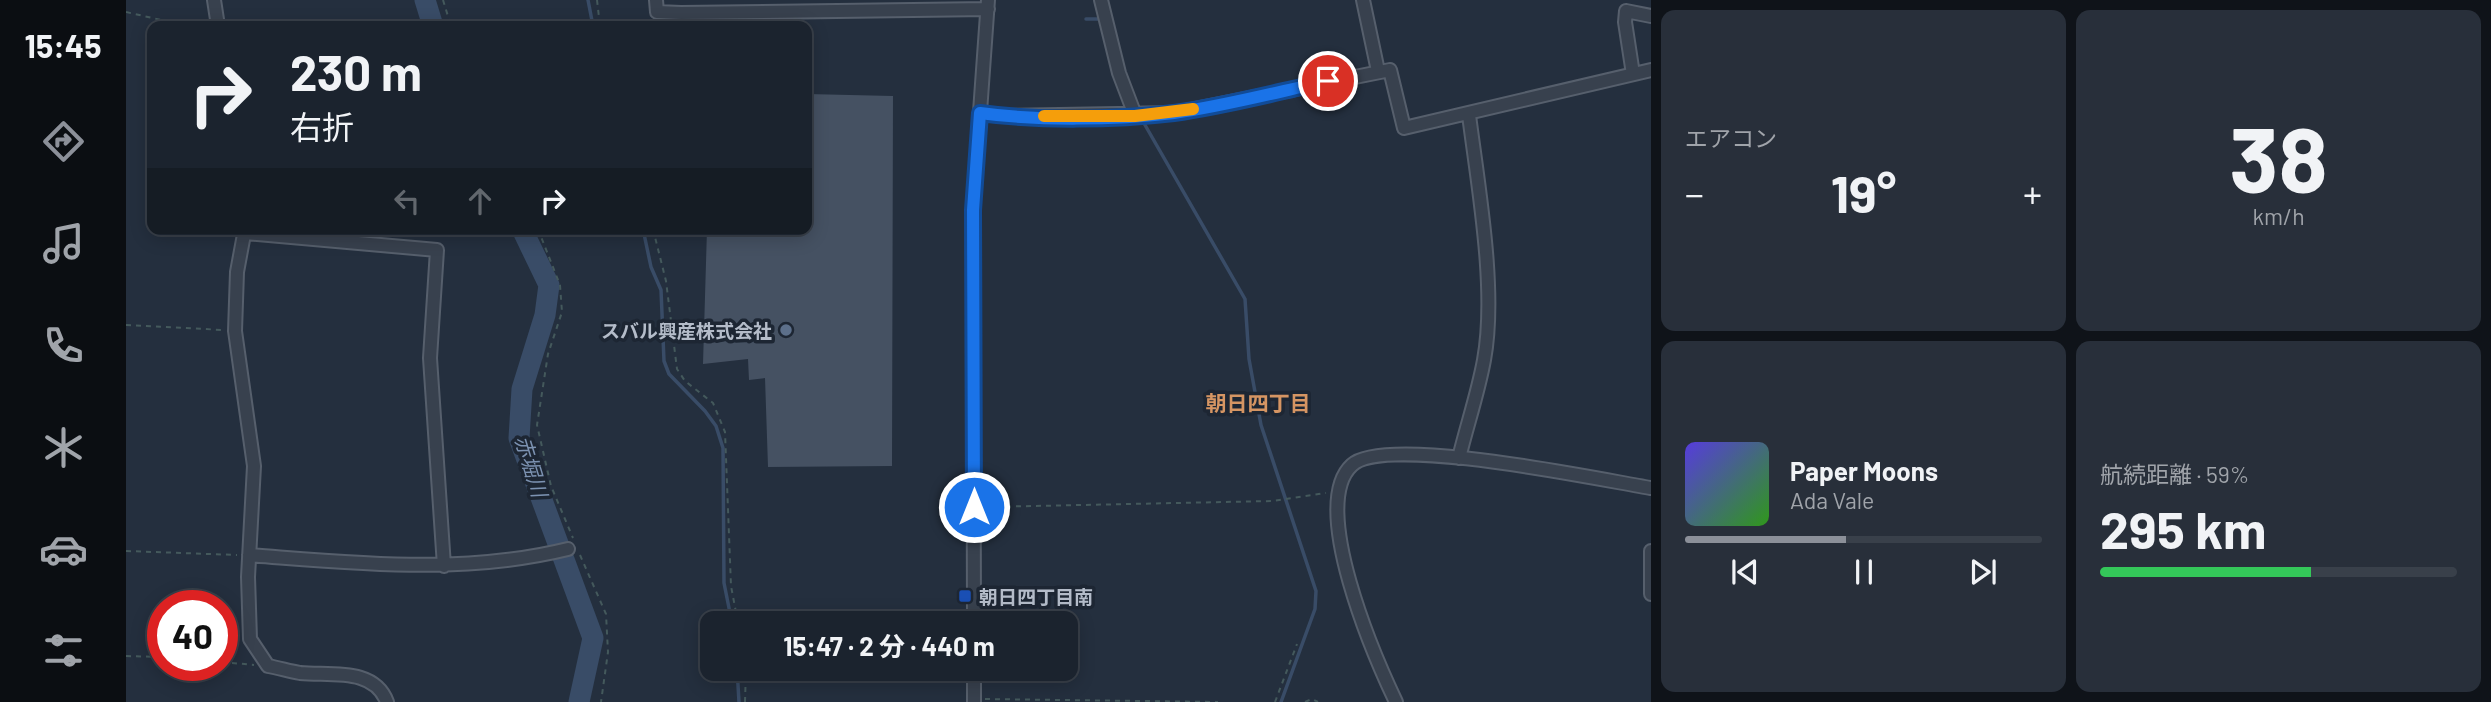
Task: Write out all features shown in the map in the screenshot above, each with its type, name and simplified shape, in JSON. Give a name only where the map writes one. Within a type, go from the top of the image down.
[{"type":"street","points":[[214,0],[217,21]]},
{"type":"street","points":[[656,0],[657,12],[681,13],[988,5],[973,210],[974,611]]},
{"type":"street","points":[[1101,0],[1119,72],[1135,116]]},
{"type":"street","points":[[1363,0],[1378,71]]},
{"type":"street","points":[[1633,74],[1625,22],[1626,11],[1651,16]]},
{"type":"street","points":[[980,113],[1004,116],[1135,116],[1175,113],[1390,70],[1404,128],[1469,115],[1651,70]]},
{"type":"street","points":[[1459,458],[1485,358],[1487,304],[1484,239],[1469,115]]},
{"type":"street","points":[[244,235],[237,272],[235,331],[254,466],[249,555],[250,639],[269,667],[300,673],[356,676],[373,683],[384,693],[387,702]]},
{"type":"street","points":[[285,235],[437,250],[430,358],[444,566]]},
{"type":"street","points":[[1396,702],[1374,656],[1353,596],[1338,524],[1340,495],[1352,465],[1367,457],[1403,452],[1459,458],[1651,488]]},
{"type":"street","points":[[249,555],[444,566],[548,554],[568,549]]},
{"type":"street","points":[[1651,551],[1651,594]]},
{"type":"street","points":[[974,681],[974,700]]},
{"type":"path","points":[[443,0],[449,21]]},
{"type":"path","points":[[597,0],[599,21]]},
{"type":"path","points":[[126,12],[166,21]]},
{"type":"path","points":[[540,235],[560,285],[562,312],[548,354],[537,425],[551,486],[606,614],[608,652],[601,702]]},
{"type":"path","points":[[654,235],[666,281],[677,369],[685,381],[713,403],[725,432],[731,586],[736,611]]},
{"type":"path","points":[[126,325],[235,331]]},
{"type":"path","points":[[974,507],[1272,501],[1331,493],[1340,495]]},
{"type":"path","points":[[126,551],[249,555]]},
{"type":"path","points":[[1275,702],[1297,644]]},
{"type":"path","points":[[126,656],[147,657]]},
{"type":"path","points":[[238,664],[269,667]]},
{"type":"path","points":[[745,702],[746,681]]},
{"type":"path","points":[[1305,702],[1312,699],[1318,702]]},
{"type":"path","points":[[974,700],[1218,702]]},
{"type":"building","points":[[812,94],[893,96],[892,466],[768,467],[765,378],[749,380],[748,359],[703,364],[707,235],[812,235]]},
{"type":"waterway","name":"赤堀川","points":[[425,0],[431,21]]},
{"type":"waterway","points":[[588,0],[592,21]]},
{"type":"waterway","points":[[1086,19],[1101,19]]},
{"type":"waterway","points":[[1141,118],[1245,299],[1249,359],[1261,425],[1316,591],[1315,609],[1281,702]]},
{"type":"waterway","name":"赤堀川","points":[[525,235],[549,285],[545,315],[522,389],[519,438],[593,638],[579,702]]},
{"type":"waterway","points":[[644,235],[651,267],[661,290],[664,361],[669,374],[716,426],[723,448],[724,583],[730,611]]},
{"type":"waterway","points":[[738,681],[739,702]]},
{"type":"slow traffic","points":[[1044,116],[1135,116],[1193,109]]},
{"type":"place","name":"スバル興産株式会社","points":[[786,330]]},
{"type":"place","name":"朝日四丁目南","points":[[965,596]]},
{"type":"district","name":"朝日四丁目","points":[[1258,402]]},
{"type":"route","points":[[974,507],[973,210],[980,113],[1004,116],[1135,116],[1175,113],[1328,81]]}]
